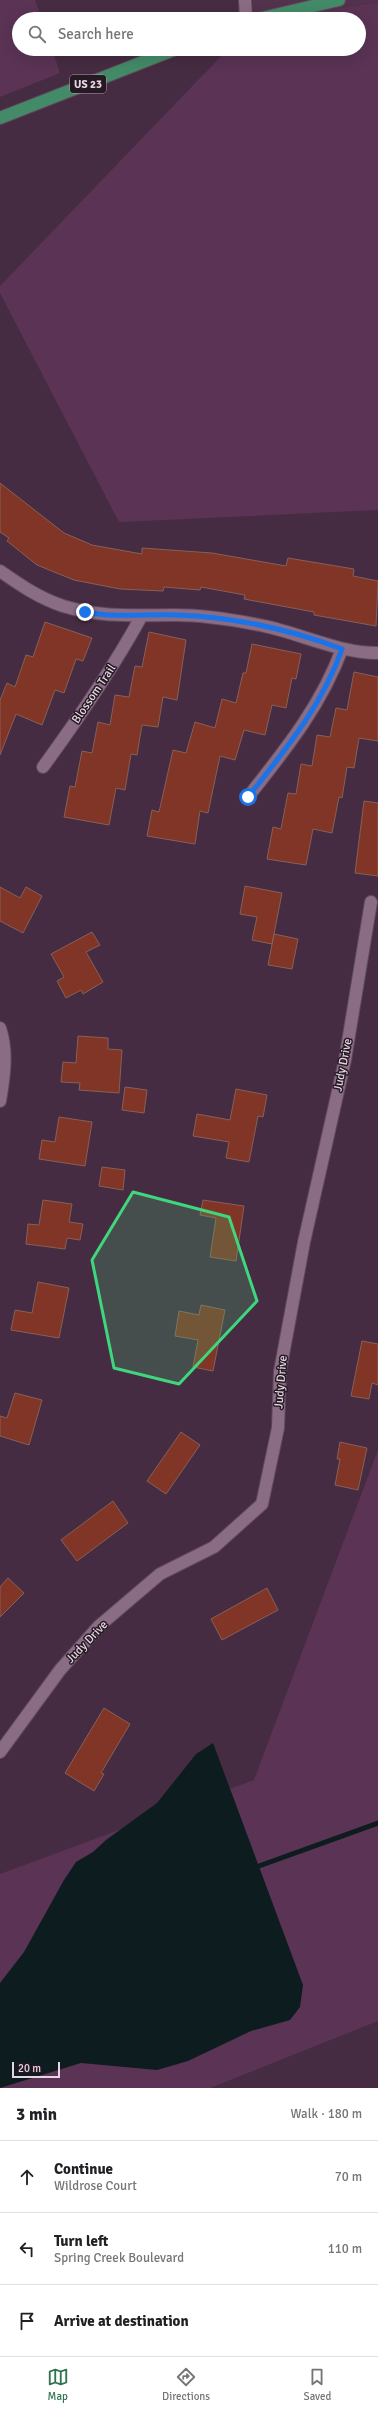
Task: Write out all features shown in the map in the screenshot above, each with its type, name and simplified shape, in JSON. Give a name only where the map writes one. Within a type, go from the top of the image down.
[{"type":"main road","points":[[288,12],[339,0]]},
{"type":"main road","name":"US 23","points":[[0,118],[158,56]]},
{"type":"street","points":[[245,0],[246,12]]},
{"type":"street","points":[[0,571],[33,594],[62,606],[99,615],[141,617],[174,615],[214,617],[264,626],[317,640],[342,649],[378,653]]},
{"type":"street","name":"Blossom Trail","points":[[43,767],[113,666],[141,617]]},
{"type":"street","points":[[248,797],[289,745],[321,697],[342,649]]},
{"type":"street","name":"Judy Drive","points":[[0,1752],[60,1670],[100,1626],[160,1574],[214,1547],[262,1504],[278,1428],[280,1371],[304,1242],[345,1060],[371,902]]},
{"type":"street","points":[[0,1028],[4,1055],[4,1080],[0,1101]]},
{"type":"highlighted area","points":[[133,1192],[229,1217],[257,1301],[179,1384],[114,1368],[92,1260]]},
{"type":"shaded area","points":[[0,0],[35,0],[39,12],[12,12],[12,56],[54,56],[60,73],[0,97]]},
{"type":"shaded area","points":[[252,0],[378,0],[378,2],[317,12],[253,12]]},
{"type":"shaded area","points":[[378,2],[378,510],[119,522],[0,293],[0,286],[221,56],[366,56],[366,12],[317,12]]},
{"type":"shaded area","points":[[378,1450],[378,2021],[210,2088],[0,2088],[0,1874],[254,1780]]},
{"type":"shaded area","points":[[213,1743],[303,1985],[300,2007],[290,2020],[251,2031],[188,2061],[157,2070],[81,2063],[0,2088],[0,1983],[24,1952],[64,1880],[76,1862],[93,1852],[106,1840],[157,1803],[196,1754]]},
{"type":"building","points":[[0,483],[64,533],[92,545],[142,554],[142,548],[212,553],[286,566],[288,558],[354,569],[353,576],[378,581],[376,626],[314,615],[314,612],[244,599],[245,595],[201,587],[200,590],[164,587],[163,591],[120,589],[74,580],[37,565],[7,541],[9,538],[0,532]]},
{"type":"building","points":[[45,622],[92,638],[83,661],[76,659],[64,693],[55,690],[42,725],[16,714],[0,755],[0,700],[7,683],[15,687],[26,655],[33,657]]},
{"type":"building","points":[[149,632],[186,640],[177,700],[163,697],[158,727],[142,725],[137,755],[131,754],[125,790],[116,788],[109,825],[64,817],[70,786],[75,787],[82,751],[92,753],[98,722],[110,725],[115,695],[129,697],[135,666],[142,667]]},
{"type":"building","points":[[252,644],[301,654],[296,679],[292,678],[286,708],[272,705],[265,735],[244,730],[235,760],[220,756],[208,813],[200,811],[195,844],[147,836],[152,810],[159,812],[173,750],[186,753],[195,722],[215,728],[222,699],[236,703],[243,673],[246,673]]},
{"type":"building","points":[[354,672],[378,677],[378,741],[359,738],[354,768],[347,767],[342,798],[339,797],[332,833],[313,829],[306,865],[267,859],[273,827],[281,829],[288,793],[296,794],[301,764],[312,766],[317,735],[330,737],[336,708],[347,710]]},
{"type":"building","points":[[364,801],[378,803],[378,876],[355,873]]},
{"type":"building","points":[[245,886],[282,893],[272,944],[252,940],[257,917],[240,914]]},
{"type":"building","points":[[0,887],[20,898],[26,887],[42,896],[23,933],[0,921]]},
{"type":"building","points":[[92,932],[100,945],[86,952],[103,982],[83,994],[81,990],[66,998],[57,981],[64,977],[51,954]]},
{"type":"building","points":[[274,934],[298,939],[292,969],[268,965]]},
{"type":"building","points":[[78,1036],[108,1038],[108,1049],[122,1050],[119,1093],[79,1090],[80,1083],[61,1082],[63,1062],[76,1063]]},
{"type":"building","points":[[125,1087],[147,1090],[144,1113],[122,1110]]},
{"type":"building","points":[[236,1089],[267,1095],[263,1117],[258,1116],[249,1162],[226,1158],[229,1142],[193,1136],[197,1114],[230,1120]]},
{"type":"building","points":[[59,1117],[92,1122],[85,1166],[39,1159],[42,1140],[55,1142]]},
{"type":"building","points":[[102,1167],[125,1170],[123,1190],[99,1186]]},
{"type":"building","points":[[43,1200],[72,1204],[69,1222],[83,1224],[80,1240],[67,1238],[65,1249],[26,1244],[28,1224],[39,1225]]},
{"type":"building","points":[[203,1200],[244,1206],[236,1261],[210,1257],[216,1218],[200,1215]]},
{"type":"building","points":[[38,1282],[69,1288],[59,1338],[11,1330],[15,1310],[32,1313]]},
{"type":"building","points":[[201,1305],[225,1310],[213,1371],[193,1367],[198,1340],[175,1336],[179,1311],[199,1315]]},
{"type":"building","points":[[362,1341],[378,1344],[378,1385],[372,1383],[369,1399],[351,1396]]},
{"type":"building","points":[[15,1393],[42,1400],[29,1445],[0,1436],[0,1416],[7,1418]]},
{"type":"building","points":[[181,1432],[200,1445],[166,1494],[147,1481]]},
{"type":"building","points":[[340,1442],[367,1448],[358,1490],[335,1485],[340,1459],[337,1459]]},
{"type":"building","points":[[113,1501],[128,1523],[77,1561],[61,1540]]},
{"type":"building","points":[[8,1578],[24,1593],[0,1617],[0,1587]]},
{"type":"building","points":[[267,1588],[278,1610],[222,1640],[211,1619]]},
{"type":"building","points":[[104,1708],[130,1724],[101,1773],[104,1774],[94,1791],[65,1773]]},
{"type":"waterway","points":[[259,1866],[378,1823]]},
{"type":"route","points":[[85,612],[99,615],[141,617],[174,615],[214,617],[264,626],[317,640],[342,649],[335,669],[321,697],[289,745],[248,797]]}]
